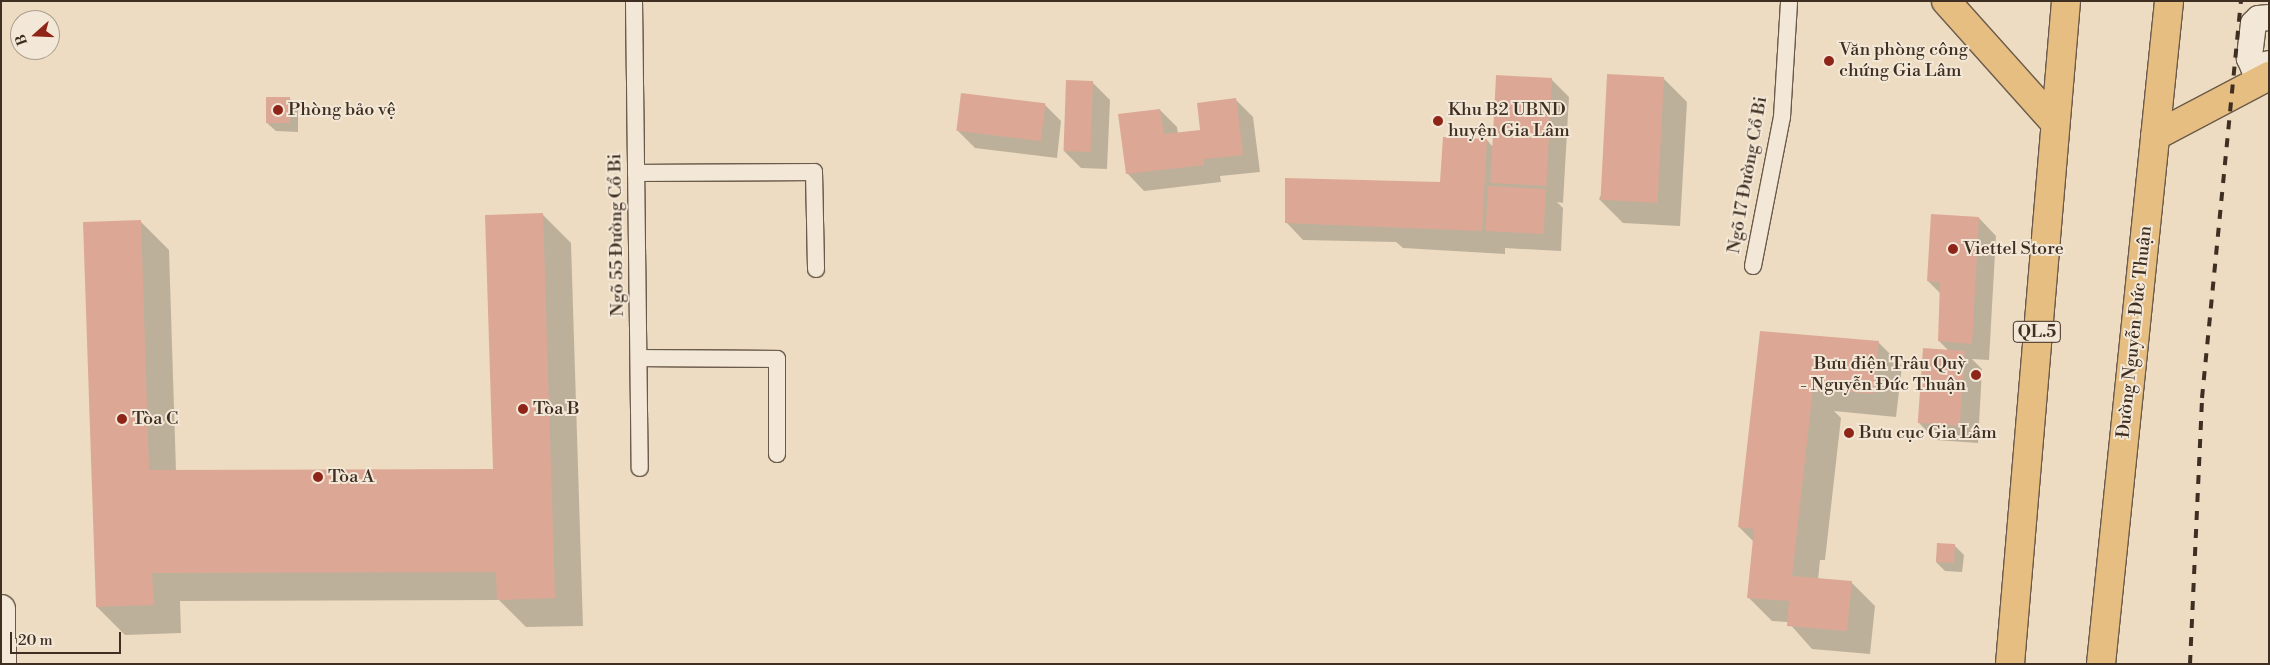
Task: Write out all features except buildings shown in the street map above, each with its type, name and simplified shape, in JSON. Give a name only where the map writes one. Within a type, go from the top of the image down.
[{"type":"highway","points":[[1946,1],[2054,122]]},
{"type":"highway","name":"QL.5","points":[[2010,664],[2054,122],[2066,1]]},
{"type":"highway","name":"Đường Nguyễn Đức Thuận","points":[[2101,664],[2169,1]]},
{"type":"highway","points":[[2155,136],[2269,76]]},
{"type":"street","points":[[2269,16],[2258,18],[2253,23],[2249,58],[2253,67],[2269,63]]},
{"type":"street","points":[[1,609],[2,664]]},
{"type":"lane","name":"Ngõ 55 Đường Cổ Bi","points":[[634,1],[640,468]]},
{"type":"lane","name":"Ngõ 17 Đường Cổ Bi","points":[[1753,266],[1782,117],[1789,1]]},
{"type":"lane","points":[[636,173],[814,172],[816,269]]},
{"type":"lane","points":[[639,358],[777,359],[777,454]]},
{"type":"railway","points":[[2190,664],[2202,398],[2241,1]]},
{"type":"place","name":"Văn phòng công chứng Gia Lâm","points":[[1829,61]]},
{"type":"place","name":"Phòng bảo vệ","points":[[278,110]]},
{"type":"place","name":"Khu B2 UBND huyện Gia Lâm","points":[[1438,121]]},
{"type":"place","name":"Viettel Store","points":[[1953,249]]},
{"type":"place","name":"Bưu điện Trâu Quỳ - Nguyễn Đức Thuận","points":[[1976,375]]},
{"type":"place","name":"Tòa B","points":[[523,409]]},
{"type":"place","name":"Tòa C","points":[[122,419]]},
{"type":"place","name":"Bưu cục Gia Lâm","points":[[1849,433]]},
{"type":"place","name":"Tòa A","points":[[318,477]]}]
